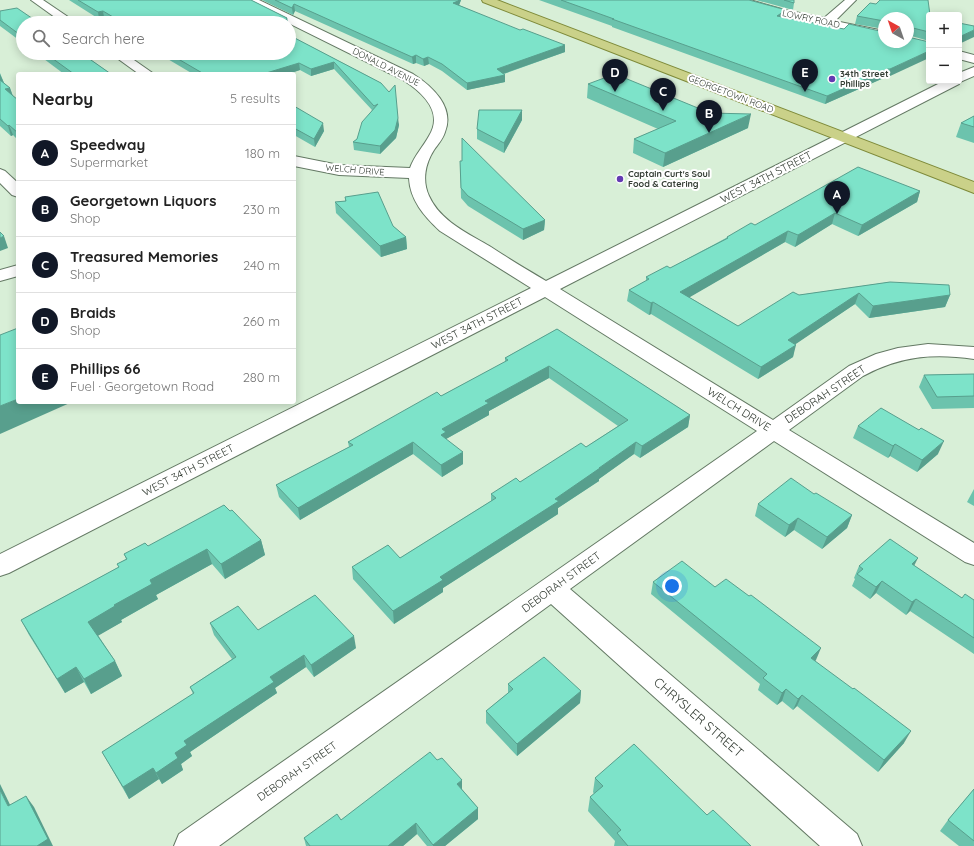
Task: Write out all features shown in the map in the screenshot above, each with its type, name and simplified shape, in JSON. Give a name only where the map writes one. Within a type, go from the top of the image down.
[{"type":"main road","name":"GEORGETOWN ROAD","points":[[487,0],[974,188]]},
{"type":"street","points":[[36,0],[60,16]]},
{"type":"street","name":"DONALD AVENUE","points":[[250,0],[283,16]]},
{"type":"street","name":"LOWRY ROAD","points":[[738,0],[774,11],[878,33]]},
{"type":"street","points":[[827,22],[851,0]]},
{"type":"street","name":"DONALD AVENUE","points":[[296,22],[404,75],[426,89],[434,98],[440,110],[440,127],[438,133],[423,156],[417,173],[417,186],[423,202],[442,223],[458,235],[545,288]]},
{"type":"street","points":[[962,55],[974,59]]},
{"type":"street","points":[[127,60],[145,72]]},
{"type":"street","points":[[962,77],[974,71]]},
{"type":"street","name":"WEST 34TH STREET","points":[[0,566],[948,84]]},
{"type":"street","name":"WELCH DRIVE","points":[[296,161],[359,172],[417,173]]},
{"type":"street","points":[[0,174],[16,190]]},
{"type":"street","points":[[0,276],[16,271]]},
{"type":"street","name":"WELCH DRIVE","points":[[545,288],[974,555]]},
{"type":"street","name":"DEBORAH STREET","points":[[191,846],[862,367],[885,357],[902,353],[943,350],[974,353]]},
{"type":"street","name":"CHRYSLER STREET","points":[[552,589],[845,846]]},
{"type":"building","points":[[78,0],[251,0],[283,16],[111,16],[103,11],[98,12]]},
{"type":"building","points":[[275,0],[459,0],[453,3],[520,30],[523,29],[565,45],[497,69],[505,75],[467,83],[442,64],[428,57],[423,59],[416,55],[412,57],[294,4],[292,8]]},
{"type":"building","points":[[561,0],[749,0],[786,10],[777,16],[844,29],[849,24],[878,31],[878,48],[914,48],[914,38],[926,41],[926,52],[827,96],[612,19],[614,19]]},
{"type":"building","points":[[784,0],[794,0],[794,3]]},
{"type":"building","points":[[880,0],[928,0],[930,12],[926,12],[926,31],[914,28],[914,12],[878,12],[878,20],[857,16],[870,3],[876,4]]},
{"type":"building","points":[[17,8],[29,16],[16,16],[16,32],[0,20],[0,11]]},
{"type":"building","points":[[962,24],[974,26],[974,30],[962,36]]},
{"type":"building","points":[[296,39],[381,83],[389,92],[395,85],[398,118],[395,130],[380,146],[353,142],[357,139],[362,122],[378,104],[374,106],[334,62],[311,69],[299,63],[270,72],[201,72],[180,60],[296,60]]},
{"type":"building","points":[[55,60],[91,60],[108,72],[71,72]]},
{"type":"building","points":[[615,74],[710,113],[751,114],[665,153],[634,139],[676,121],[588,84]]},
{"type":"building","points":[[0,80],[10,88],[5,89],[16,98],[16,131],[0,119]]},
{"type":"building","points":[[296,107],[323,123],[314,139],[296,129]]},
{"type":"building","points":[[479,110],[522,110],[504,143],[477,129]]},
{"type":"building","points":[[974,116],[974,127],[961,123]]},
{"type":"building","points":[[462,138],[545,220],[523,229],[468,196],[461,188],[460,161],[462,161]]},
{"type":"building","points":[[858,167],[920,191],[862,225],[835,213],[798,235],[788,231],[680,292],[738,326],[793,292],[799,295],[890,282],[949,285],[950,295],[873,306],[859,293],[788,340],[796,345],[761,367],[653,302],[651,303],[629,290],[649,279],[646,277],[667,266],[670,268],[728,238],[727,237],[751,223],[755,225]]},
{"type":"building","points":[[378,192],[393,226],[406,237],[380,246],[335,202],[346,201],[345,197]]},
{"type":"building","points":[[0,232],[4,236],[0,238]]},
{"type":"building","points":[[16,329],[16,400],[0,406],[0,335]]},
{"type":"building","points":[[557,329],[690,415],[642,446],[636,442],[555,499],[559,501],[440,577],[443,580],[393,611],[352,567],[388,545],[400,558],[496,498],[491,494],[516,478],[520,482],[581,443],[586,447],[628,420],[549,366],[485,401],[489,403],[442,429],[446,432],[441,435],[463,452],[441,465],[413,442],[298,508],[276,485],[353,445],[348,442],[437,392],[441,396],[508,360],[505,358]]},
{"type":"building","points":[[974,374],[974,396],[937,397],[924,375]]},
{"type":"building","points":[[881,408],[919,430],[921,428],[944,441],[922,460],[895,444],[893,446],[858,426]]},
{"type":"building","points":[[791,478],[814,494],[816,493],[852,515],[827,537],[798,518],[789,525],[758,504]]},
{"type":"building","points":[[224,505],[230,511],[232,510],[261,540],[221,564],[207,549],[150,580],[152,584],[114,605],[115,606],[88,622],[115,661],[84,679],[76,667],[57,679],[21,620],[119,567],[117,564],[127,559],[124,554],[145,543],[148,546]]},
{"type":"building","points":[[890,539],[918,558],[912,564],[962,598],[965,594],[974,600],[974,638],[916,599],[912,602],[882,581],[876,587],[857,574],[863,569],[859,566]]},
{"type":"building","points":[[682,561],[715,587],[726,579],[749,596],[751,595],[821,648],[811,658],[911,731],[884,760],[802,695],[798,699],[786,689],[782,693],[763,678],[767,674],[653,582]]},
{"type":"building","points":[[315,595],[354,636],[311,665],[304,655],[270,677],[274,682],[184,741],[187,745],[175,753],[178,758],[156,773],[153,768],[123,787],[102,752],[194,693],[190,687],[236,657],[210,623],[238,606],[258,630]]},
{"type":"building","points":[[544,657],[581,691],[517,744],[486,711],[513,689],[508,684]]},
{"type":"building","points":[[634,744],[707,815],[713,810],[751,846],[628,846],[617,833],[621,830],[590,797],[603,786],[595,778]]},
{"type":"building","points":[[430,752],[437,760],[442,758],[462,780],[457,784],[478,808],[433,845],[416,823],[388,846],[310,846],[304,838],[337,814],[341,820]]},
{"type":"building","points":[[974,789],[974,841],[948,820]]},
{"type":"building","points":[[0,790],[8,806],[26,796],[48,839],[37,846],[0,846]]},
{"type":"place","name":"34th Street Phillips","points":[[832,79]]},
{"type":"place","name":"Braids","points":[[615,92]]},
{"type":"place","name":"Phillips 66","points":[[805,92]]},
{"type":"place","name":"Treasured Memories","points":[[663,111]]},
{"type":"place","name":"Georgetown Liquors","points":[[709,133]]},
{"type":"place","name":"Captain Curt's Soul Food & Catering","points":[[620,179]]},
{"type":"place","name":"Speedway","points":[[837,214]]}]
